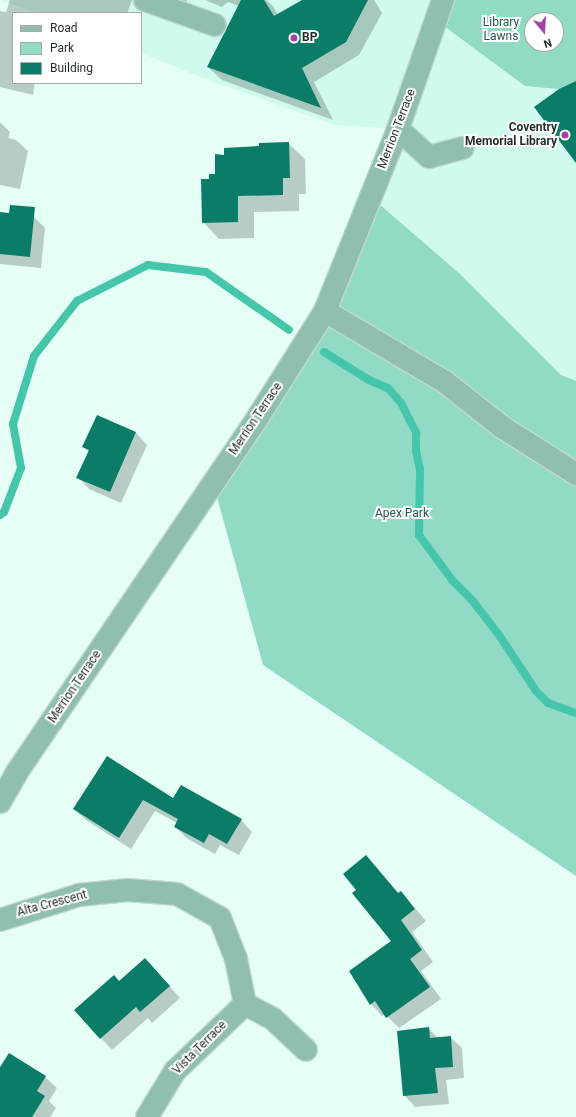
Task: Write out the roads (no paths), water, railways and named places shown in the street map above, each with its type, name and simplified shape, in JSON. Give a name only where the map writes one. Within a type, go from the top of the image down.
[{"type":"street","points":[[145,0],[215,25]]},
{"type":"street","name":"Merrion Terrace","points":[[0,802],[17,772],[258,417],[326,311],[398,129],[443,0]]},
{"type":"street","points":[[398,129],[429,157],[463,148]]},
{"type":"street","points":[[326,311],[445,382],[502,427],[576,474]]},
{"type":"street","name":"Alta Crescent","points":[[0,920],[79,895],[128,890],[177,894],[220,918],[236,959],[245,1004]]},
{"type":"street","points":[[245,1004],[273,1019],[306,1050]]},
{"type":"street","name":"Vista Terrace","points":[[147,1117],[175,1071],[245,1004]]},
{"type":"waterway","points":[[0,515],[4,512],[21,468],[13,424],[34,356],[77,301],[148,265],[206,272],[289,330]]},
{"type":"waterway","points":[[324,352],[369,380],[388,388],[401,403],[416,433],[416,451],[420,470],[419,535],[452,580],[472,600],[499,635],[536,691],[548,703],[576,713]]},
{"type":"place","name":"BP","points":[[294,38]]},
{"type":"place","name":"Coventry Memorial Library","points":[[565,135]]},
{"type":"park label","name":"Library Lawns","points":[[501,30]]},
{"type":"park label","name":"Apex Park","points":[[402,514]]}]
